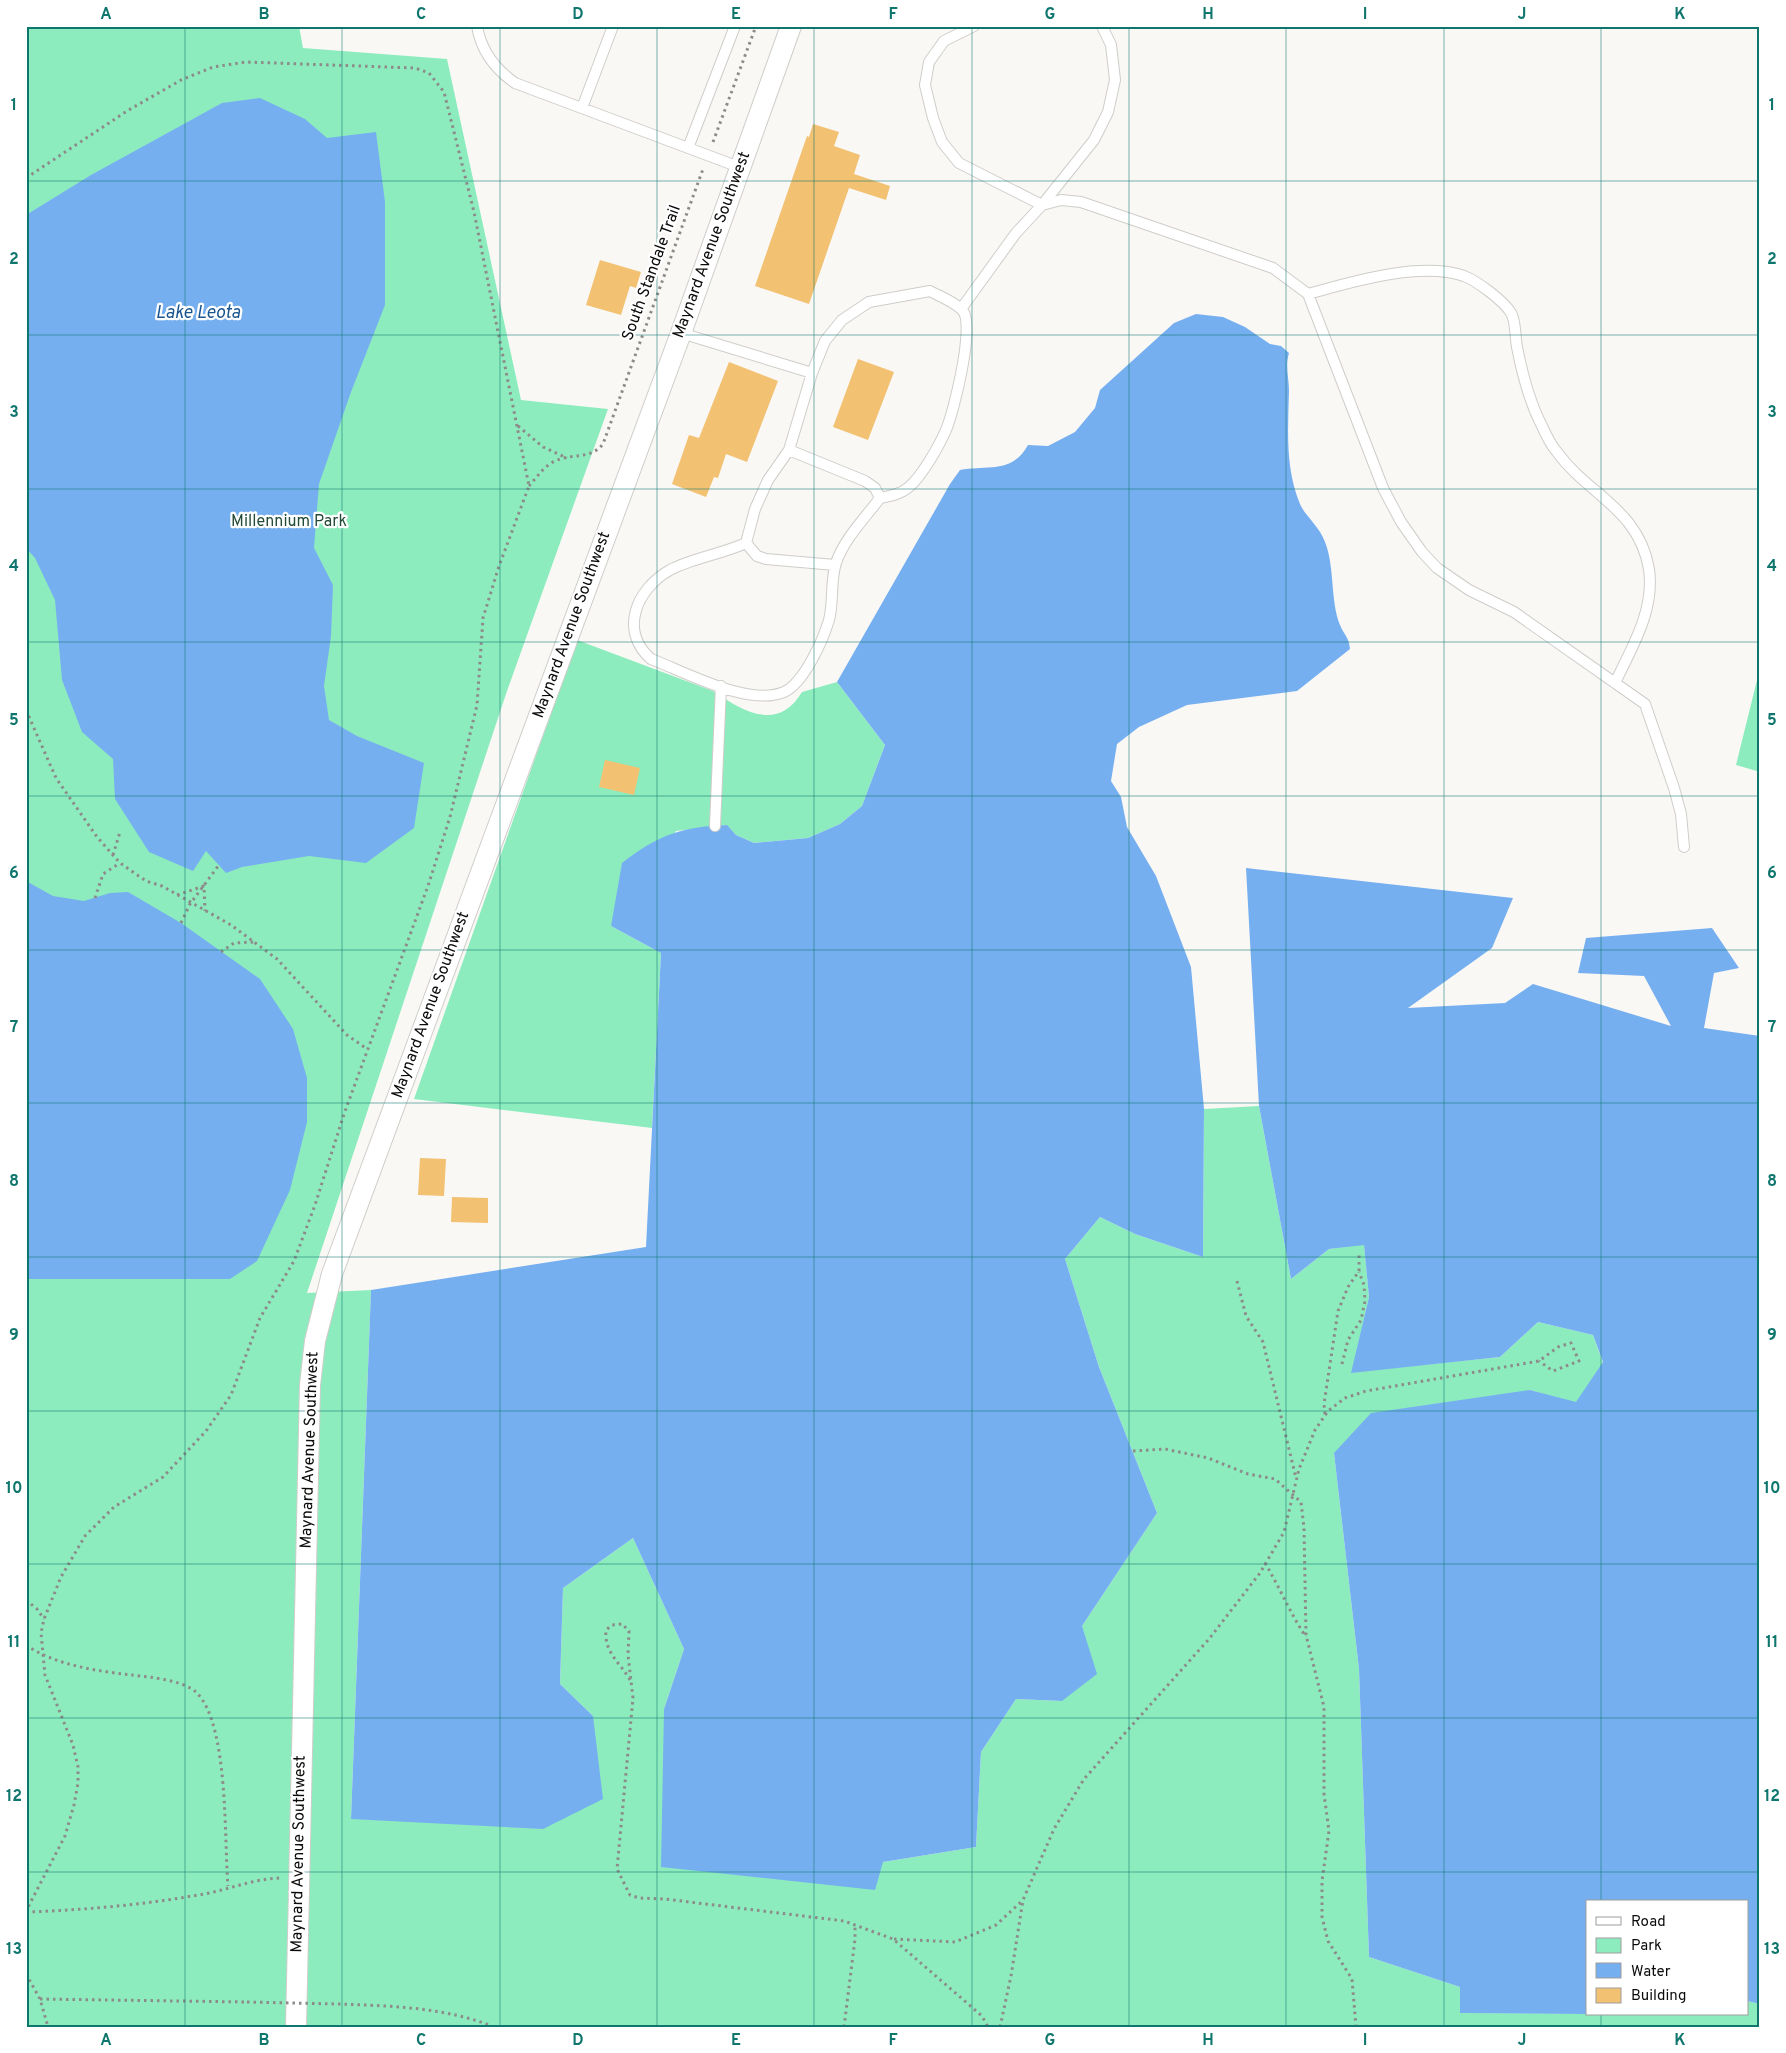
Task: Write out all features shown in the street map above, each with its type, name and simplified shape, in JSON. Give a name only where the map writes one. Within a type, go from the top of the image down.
[{"type":"street","name":"Maynard Avenue Southwest","points":[[296,2027],[310,1385],[315,1340],[335,1265],[681,333],[791,26]]},
{"type":"lane","points":[[477,26],[479,40],[499,72],[515,83],[740,168]]},
{"type":"lane","points":[[582,108],[613,26]]},
{"type":"lane","points":[[688,148],[736,26]]},
{"type":"lane","points":[[974,26],[944,41],[929,62],[926,85],[933,118],[942,142],[959,163],[1042,204],[1061,200],[1081,202],[1273,268],[1308,294],[1383,488],[1401,522],[1422,552],[1437,568],[1469,590],[1514,612],[1645,704],[1674,788],[1681,814],[1684,847]]},
{"type":"lane","points":[[961,309],[1016,233],[1094,140],[1108,112],[1114,80],[1111,45],[1102,26]]},
{"type":"lane","points":[[1308,294],[1358,280],[1391,274],[1443,271],[1465,276],[1484,287],[1512,314],[1522,370],[1541,424],[1556,452],[1634,528],[1648,568],[1649,592],[1646,614],[1615,683]]},
{"type":"lane","points":[[930,291],[961,309],[968,324],[968,336],[956,395],[946,429],[929,460],[909,487],[895,495],[880,498],[842,549],[835,565],[829,619],[818,648],[798,681],[785,692],[772,696],[745,695],[651,659],[642,651],[633,631],[633,616],[642,597],[656,580],[670,570],[746,543],[756,508],[768,480],[789,450],[812,373],[825,341],[842,320],[869,302],[930,291]]},
{"type":"lane","points":[[681,333],[812,373]]},
{"type":"lane","points":[[789,450],[865,481],[875,488],[880,498]]},
{"type":"lane","points":[[746,543],[757,556],[766,559],[835,565]]},
{"type":"lane","points":[[715,826],[721,686]]},
{"type":"path","name":"South Standale Trail","points":[[529,486],[547,466],[556,460],[592,453],[603,444],[756,26]]},
{"type":"path","points":[[26,178],[127,111],[181,80],[213,67],[246,62],[415,68],[429,73],[444,92],[474,212],[529,486],[499,566],[483,618],[477,705],[450,817],[428,886],[367,1049],[294,1261],[260,1318],[231,1394],[206,1431],[163,1477],[114,1507],[85,1536],[61,1577],[44,1619],[41,1633],[42,1655],[51,1694],[73,1745],[78,1767],[78,1783],[65,1836],[26,1911],[119,1907],[202,1894],[228,1886],[263,1879],[298,1877]]},
{"type":"path","points":[[518,425],[543,446],[567,458]]},
{"type":"path","points":[[26,710],[56,778],[97,837],[120,863],[146,881],[162,886],[190,904],[231,925],[255,942],[277,959],[347,1035],[367,1049]]},
{"type":"path","points":[[112,855],[120,832]]},
{"type":"path","points":[[95,898],[103,874],[120,863]]},
{"type":"path","points":[[181,923],[190,904],[219,865]]},
{"type":"path","points":[[176,895],[204,886]]},
{"type":"path","points":[[204,886],[205,911]]},
{"type":"path","points":[[221,952],[234,943],[255,942]]},
{"type":"path","points":[[1342,1364],[1348,1340],[1361,1320],[1365,1301],[1364,1285],[1359,1271],[1359,1253]]},
{"type":"path","points":[[1325,1415],[1324,1404],[1338,1311],[1348,1286],[1359,1271]]},
{"type":"path","points":[[1237,1281],[1246,1316],[1263,1342],[1296,1479]]},
{"type":"path","points":[[1000,2027],[1011,1976],[1023,1900],[1054,1829],[1084,1779],[1209,1639],[1265,1563],[1284,1532],[1296,1479],[1315,1430],[1325,1415],[1345,1398],[1366,1391],[1539,1361],[1558,1347],[1571,1343],[1579,1361],[1553,1371],[1539,1361]]},
{"type":"path","points":[[1133,1452],[1165,1449],[1208,1458],[1248,1474],[1275,1479],[1301,1502],[1304,1528],[1304,1592],[1307,1638],[1324,1706],[1324,1794],[1329,1831],[1322,1881],[1322,1917],[1328,1941],[1352,1980],[1356,2027]]},
{"type":"path","points":[[1265,1563],[1278,1585],[1291,1615],[1307,1638]]},
{"type":"path","points":[[26,1600],[37,1609],[44,1619]]},
{"type":"path","points":[[630,1680],[609,1654],[605,1640],[606,1630],[612,1625],[622,1624],[629,1631],[630,1680],[633,1698],[617,1869],[630,1895],[639,1898],[674,1900],[844,1921],[893,1939],[955,1942],[996,1925],[1023,1900]]},
{"type":"path","points":[[26,1645],[42,1655],[103,1671],[162,1678],[195,1691],[210,1715],[218,1750],[228,1886]]},
{"type":"path","points":[[844,2027],[855,1939],[855,1925]]},
{"type":"path","points":[[893,1939],[982,2016],[988,2027]]},
{"type":"path","points":[[26,1974],[40,1999],[48,2027]]},
{"type":"path","points":[[40,1999],[393,2006],[474,2019],[494,2027]]},
{"type":"green space","name":"Millennium Park","points":[[26,26],[299,26],[303,48],[447,59],[521,400],[608,409],[507,691],[307,1293],[371,1290],[351,1819],[593,1716],[560,1684],[563,1588],[633,1538],[684,1649],[664,1709],[883,1862],[976,1847],[981,1752],[1016,1699],[1062,1701],[1082,1626],[1157,1513],[1099,1367],[1065,1259],[1100,1217],[1135,1234],[1203,1257],[1204,1109],[1259,1106],[1291,1279],[1329,1249],[1364,1244],[1369,1297],[1352,1372],[1500,1357],[1538,1322],[1593,1335],[1603,1363],[1576,1403],[1530,1390],[1334,1453],[1359,1669],[1369,1957],[1460,1987],[1460,2013],[1586,2013],[1586,2016],[1748,2016],[1748,2001],[1760,2004],[1760,2027],[26,2027]]},
{"type":"green space","points":[[577,640],[713,691],[737,706],[760,714],[771,715],[782,712],[793,704],[802,692],[837,682],[885,745],[862,806],[840,824],[808,838],[754,843],[736,835],[726,825],[676,831],[611,926],[661,953],[652,1128],[414,1099]]},
{"type":"green space","points":[[1760,668],[1760,772],[1736,765]]},
{"type":"water","name":"Lake Leota","points":[[260,98],[305,119],[327,138],[376,132],[385,202],[385,305],[351,392],[319,484],[314,548],[333,585],[331,636],[324,686],[329,720],[357,736],[424,763],[414,828],[366,863],[309,856],[242,867],[226,873],[206,851],[193,871],[149,852],[115,799],[113,759],[82,732],[62,680],[55,600],[35,558],[26,548],[26,215],[91,175],[222,103]]},
{"type":"water","points":[[1196,314],[1223,317],[1245,327],[1270,344],[1281,346],[1289,353],[1287,367],[1289,391],[1288,434],[1292,476],[1300,504],[1320,531],[1325,542],[1330,562],[1337,615],[1349,642],[1350,649],[1297,691],[1187,705],[1139,727],[1117,744],[1111,781],[1121,797],[1127,827],[1156,876],[1191,967],[1204,1109],[1203,1257],[1135,1234],[1100,1217],[1065,1259],[1099,1367],[1157,1513],[1082,1626],[1097,1674],[1062,1701],[1016,1699],[981,1752],[976,1847],[883,1862],[875,1890],[661,1867],[664,1709],[684,1649],[633,1538],[563,1588],[560,1684],[593,1716],[603,1799],[543,1829],[351,1819],[371,1290],[646,1247],[661,953],[611,926],[622,863],[659,839],[696,828],[727,825],[736,835],[754,843],[808,838],[840,824],[862,806],[885,745],[837,682],[950,484],[960,470],[1007,464],[1022,454],[1028,445],[1048,446],[1075,432],[1095,408],[1100,390],[1174,323]]},
{"type":"water","points":[[1246,868],[1513,898],[1492,948],[1408,1008],[1505,1003],[1533,984],[1671,1026],[1644,976],[1578,973],[1586,938],[1712,928],[1739,968],[1714,973],[1704,1028],[1760,1036],[1760,2004],[1748,2001],[1748,1900],[1586,1900],[1586,2014],[1460,2013],[1460,1987],[1369,1957],[1359,1669],[1334,1453],[1371,1413],[1530,1390],[1576,1402],[1603,1362],[1593,1335],[1538,1322],[1500,1357],[1351,1373],[1369,1297],[1364,1245],[1329,1249],[1291,1279],[1259,1106]]},
{"type":"water","points":[[26,881],[53,896],[84,901],[110,893],[128,892],[181,923],[260,979],[293,1029],[307,1078],[307,1122],[290,1190],[257,1261],[230,1279],[26,1279]]},
{"type":"building","points":[[813,124],[839,132],[834,146],[860,155],[854,174],[890,186],[886,200],[849,188],[809,304],[755,286],[807,136],[809,137]]},
{"type":"building","points":[[600,260],[641,272],[636,288],[630,286],[621,315],[586,305]]},
{"type":"building","points":[[858,359],[894,372],[868,440],[833,427]]},
{"type":"building","points":[[729,362],[778,381],[747,462],[726,454],[718,478],[714,477],[706,497],[672,484],[689,435],[699,438]]},
{"type":"building","points":[[605,760],[640,768],[634,795],[599,787]]},
{"type":"building","points":[[420,1158],[446,1159],[444,1196],[418,1195]]},
{"type":"building","points":[[452,1197],[488,1198],[488,1223],[451,1222]]}]
